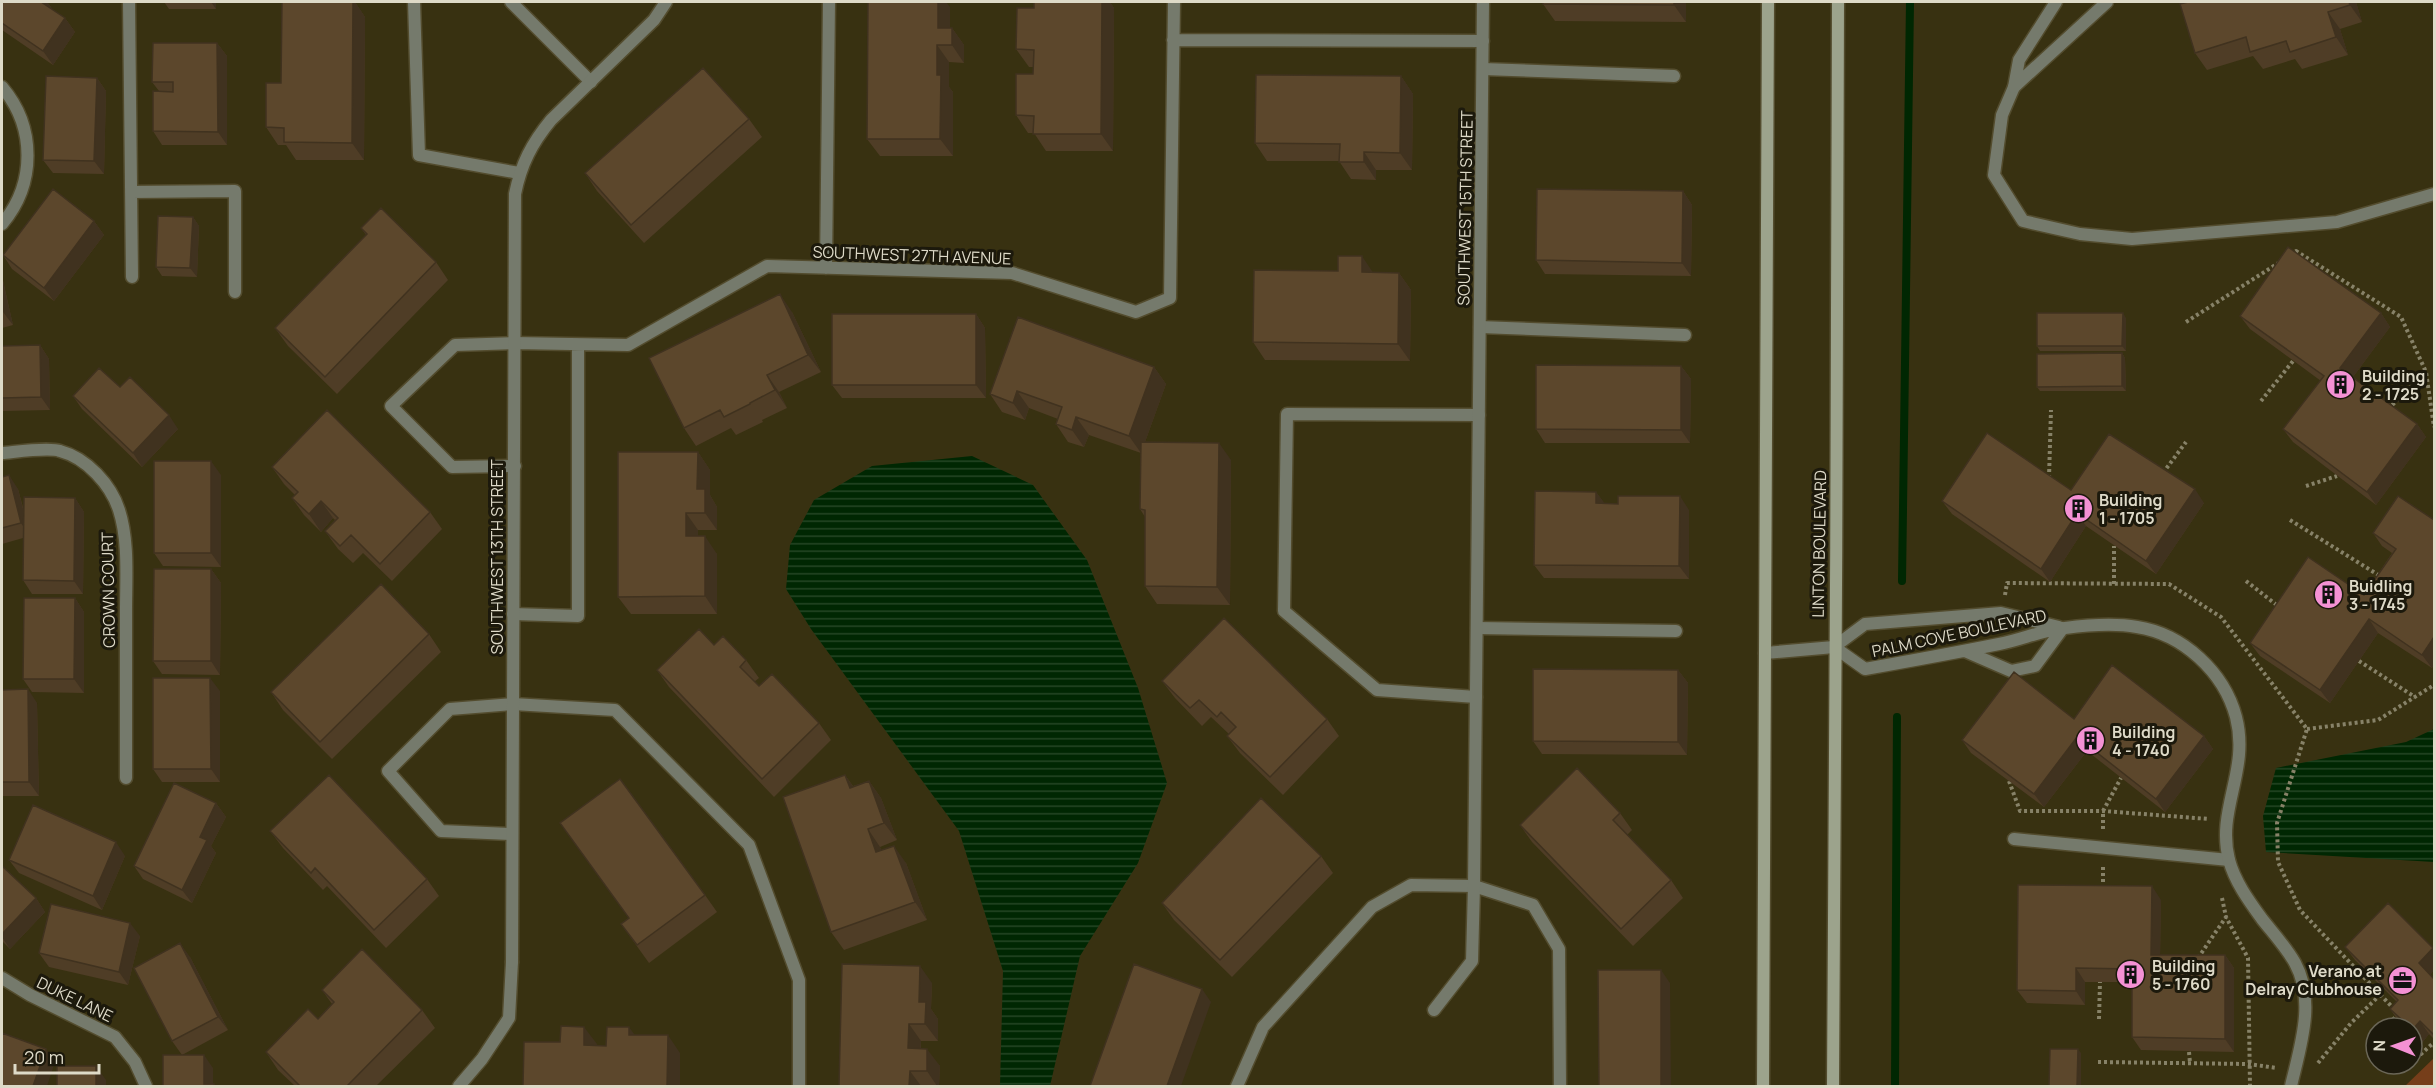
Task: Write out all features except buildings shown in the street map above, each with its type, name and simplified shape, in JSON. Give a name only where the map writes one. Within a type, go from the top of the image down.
[{"type":"main road","points":[[1762,1086],[1767,2]]},
{"type":"main road","name":"LINTON BOULEVARD","points":[[1833,1086],[1834,647],[1839,294],[1838,2]]},
{"type":"street","points":[[129,2],[132,277]]},
{"type":"street","points":[[414,2],[419,155],[519,173]]},
{"type":"street","points":[[512,2],[591,82],[654,20],[666,2]]},
{"type":"street","points":[[826,268],[829,2]]},
{"type":"street","name":"SOUTHWEST 27TH AVENUE","points":[[515,465],[452,467],[391,406],[455,345],[513,342],[578,346],[628,345],[767,266],[1012,273],[1136,312],[1170,298],[1173,2]]},
{"type":"street","name":"SOUTHWEST 15TH STREET","points":[[1434,1010],[1472,961],[1484,2]]},
{"type":"street","points":[[2056,2],[2019,60],[2014,87],[2002,115],[1994,175],[2023,221],[2080,234],[2132,239],[2337,222],[2434,194]]},
{"type":"street","points":[[2014,87],[2107,2]]},
{"type":"street","points":[[1173,40],[1483,41]]},
{"type":"street","points":[[1483,69],[1674,76]]},
{"type":"street","name":"SOUTHWEST 13TH STREET","points":[[459,1086],[482,1059],[509,1018],[512,962],[515,194],[526,154],[551,120],[591,82]]},
{"type":"street","points":[[2,87],[22,122],[28,160],[19,198],[2,224]]},
{"type":"street","points":[[131,192],[236,191],[235,292]]},
{"type":"street","points":[[1480,327],[1685,334]]},
{"type":"street","points":[[513,614],[578,616],[578,346]]},
{"type":"street","points":[[1476,697],[1377,690],[1284,611],[1287,414],[1479,415]]},
{"type":"street","name":"CROWN COURT","points":[[2,453],[59,450],[79,460],[96,474],[110,492],[119,509],[124,527],[126,572],[126,778]]},
{"type":"street","name":"PALM COVE BOULEVARD","points":[[2063,628],[2001,613],[1865,624],[1834,647],[1865,669],[1965,651],[2063,628],[2100,625],[2137,627],[2157,632],[2177,641],[2194,653],[2210,669],[2222,686],[2235,715],[2239,736],[2240,758],[2237,779],[2226,819],[2229,860],[2246,897],[2295,963],[2302,984],[2305,1005],[2304,1028],[2291,1086]]},
{"type":"street","points":[[1477,628],[1676,631]]},
{"type":"street","points":[[1965,651],[2012,671],[2035,666],[2063,628]]},
{"type":"street","points":[[1765,653],[1834,647]]},
{"type":"street","points":[[512,834],[441,831],[388,771],[450,709],[513,704],[615,710],[749,845],[799,980],[799,1086]]},
{"type":"street","points":[[2014,839],[2229,860]]},
{"type":"street","points":[[1237,1086],[1263,1027],[1372,907],[1411,885],[1474,885],[1533,905],[1559,949],[1560,1086]]},
{"type":"street","name":"DUKE LANE","points":[[2,978],[30,995],[115,1037],[135,1062],[146,1086]]},
{"type":"path","points":[[2186,322],[2296,252],[2401,317],[2426,372],[2434,427]]},
{"type":"path","points":[[2343,293],[2349,285]]},
{"type":"path","points":[[2260,401],[2293,361]]},
{"type":"path","points":[[2388,410],[2426,372]]},
{"type":"path","points":[[2049,482],[2051,410]]},
{"type":"path","points":[[2161,476],[2186,442]]},
{"type":"path","points":[[2306,486],[2337,476]]},
{"type":"path","points":[[2290,520],[2381,576]]},
{"type":"path","points":[[2114,546],[2114,584]]},
{"type":"path","points":[[2246,581],[2280,607]]},
{"type":"path","points":[[2359,661],[2415,697]]},
{"type":"path","points":[[2307,729],[2378,720],[2434,684]]},
{"type":"path","points":[[2298,756],[2277,823],[2278,862],[2300,910],[2399,1014],[2397,1016]]},
{"type":"path","points":[[2103,899],[2103,811],[2121,778]]},
{"type":"path","points":[[2197,960],[2226,917],[2248,958],[2250,1086]]},
{"type":"path","points":[[2099,1019],[2100,982]]},
{"type":"path","points":[[2098,1062],[2248,1064],[2310,1073],[2351,1023],[2380,995]]},
{"type":"path","points":[[2189,1052],[2190,1063]]},
{"type":"shaded area","points":[[972,456],[1033,485],[1087,560],[1138,688],[1167,783],[1138,863],[1080,956],[1050,1086],[1000,1086],[1003,971],[959,831],[811,629],[786,589],[790,545],[814,500],[872,466]]},
{"type":"shaded area","points":[[2434,729],[2434,862],[2266,852],[2263,816],[2276,768],[2406,742]]},
{"type":"shaded area","points":[[2434,1058],[2434,1086],[2405,1086],[2415,1076],[2424,1076],[2424,1068]]},
{"type":"waterway","points":[[1902,581],[1910,2]]},
{"type":"waterway","points":[[1895,1086],[1897,717]]},
{"type":"place","name":"Building 2 - 1725","points":[[2341,385]]},
{"type":"place","name":"Building 1 - 1705","points":[[2078,509]]},
{"type":"place","name":"Buidling 3 - 1745","points":[[2328,595]]},
{"type":"place","name":"Building 4 - 1740","points":[[2091,741]]},
{"type":"place","name":"Building 5 - 1760","points":[[2131,975]]},
{"type":"place","name":"Verano at Delray Clubhouse","points":[[2403,980]]}]
